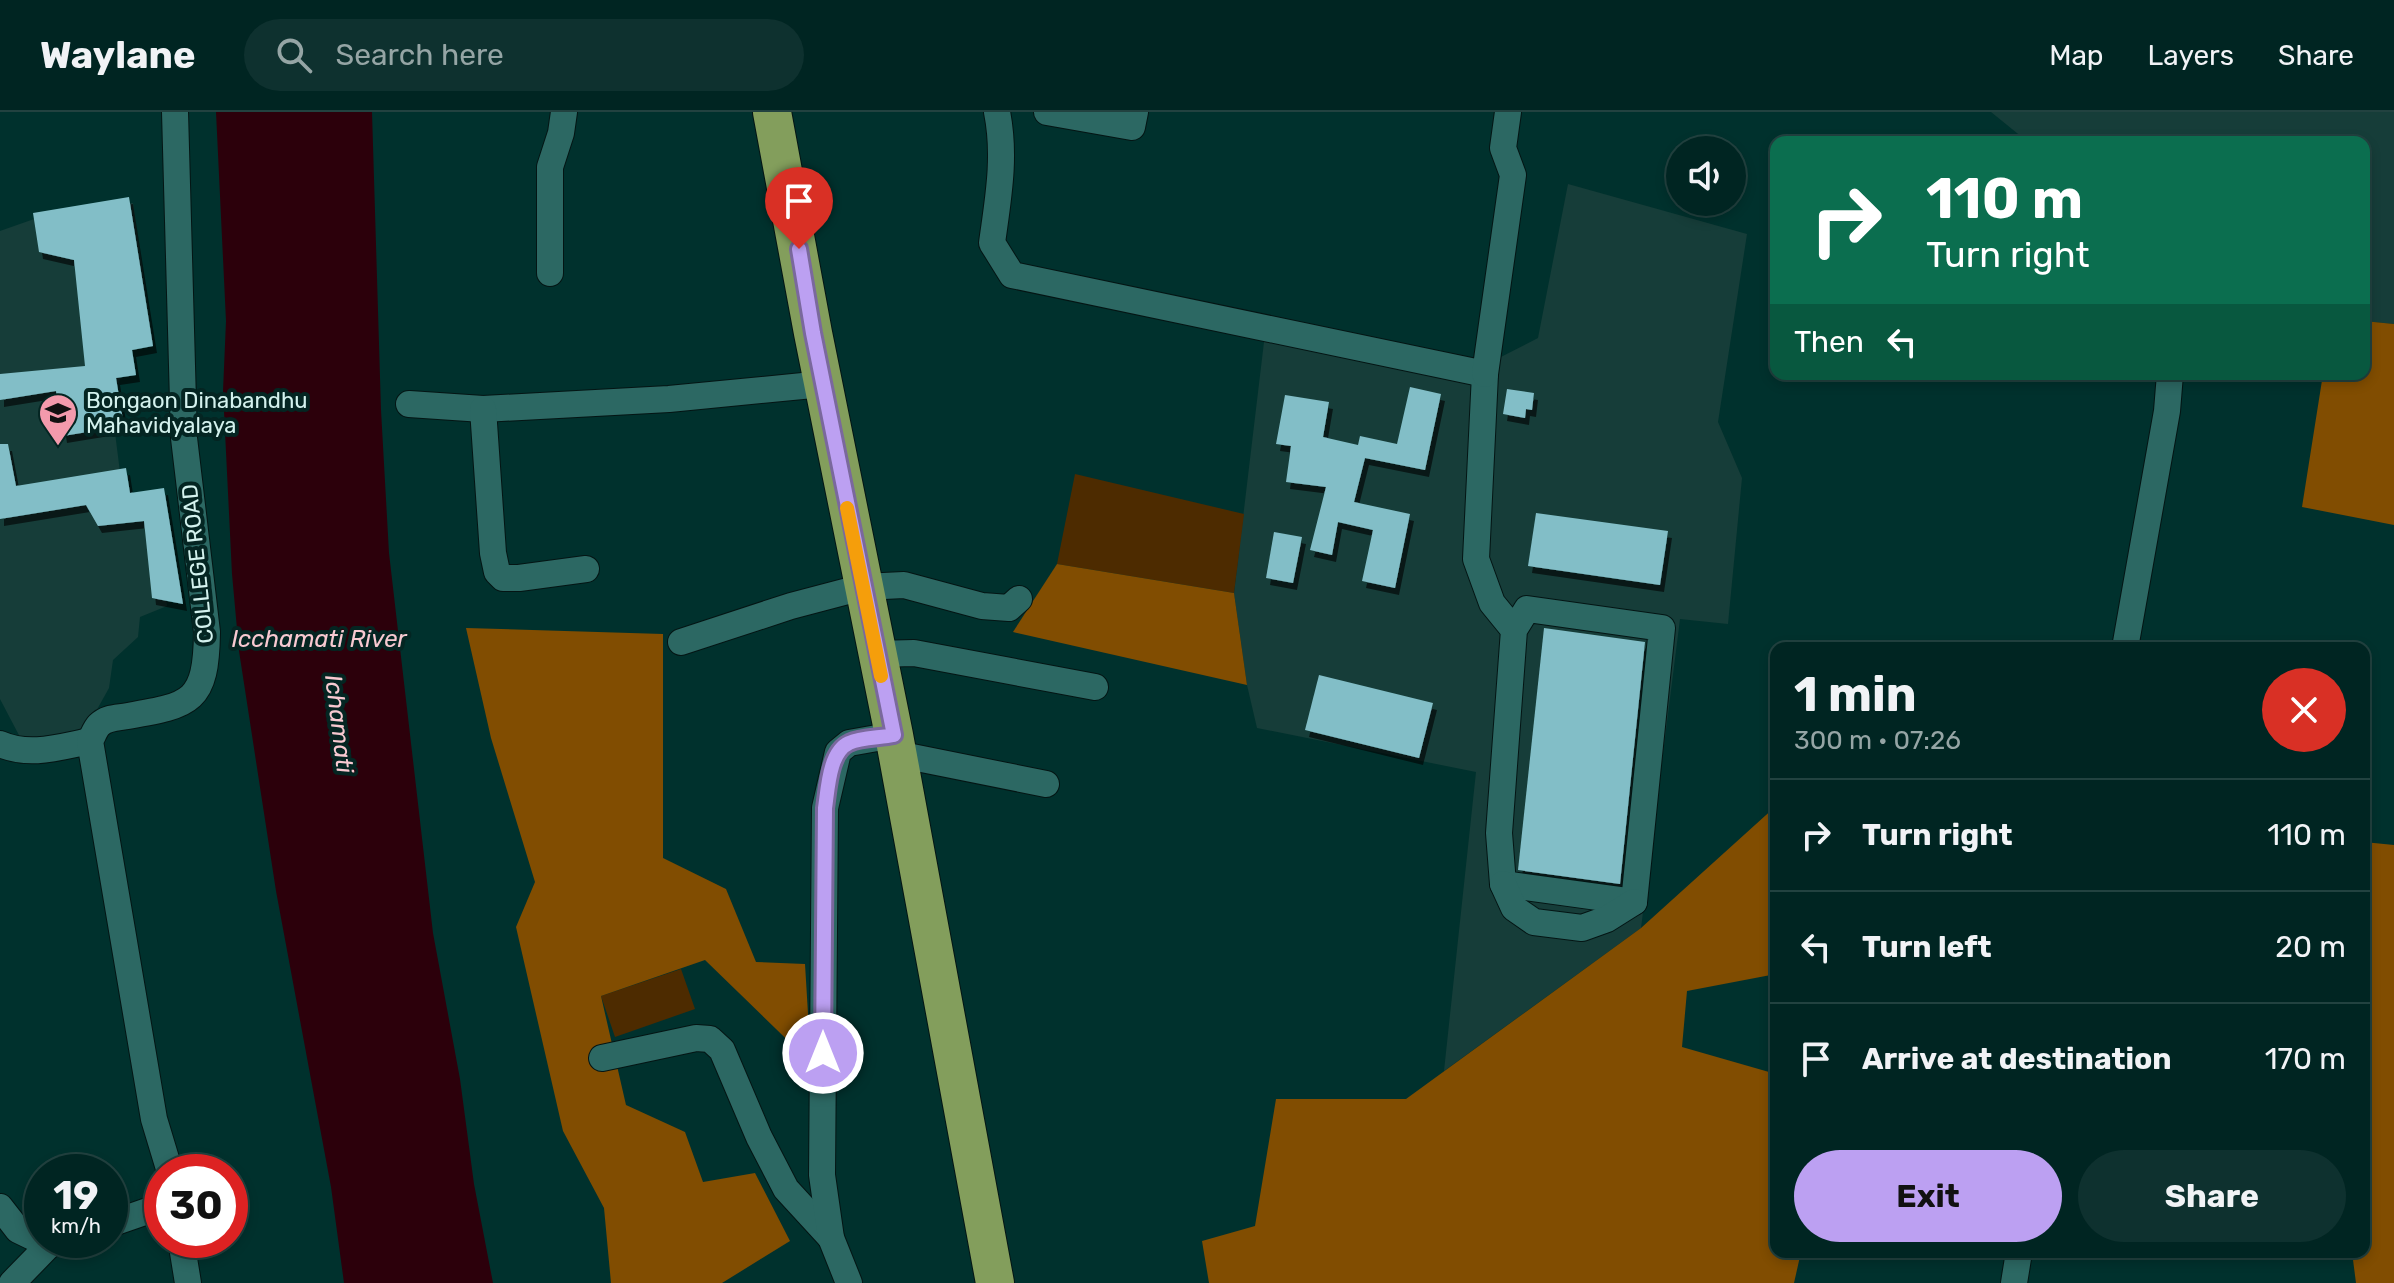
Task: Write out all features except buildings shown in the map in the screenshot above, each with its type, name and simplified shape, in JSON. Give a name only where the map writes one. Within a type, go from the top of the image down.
[{"type":"highway","points":[[772,112],[895,745],[995,1283]]},
{"type":"street","name":"COLLEGE ROAD","points":[[90,741],[98,726],[108,718],[180,706],[202,682],[206,658],[207,632],[184,438],[175,112]]},
{"type":"street","points":[[550,273],[550,167],[564,112]]},
{"type":"street","points":[[997,112],[1002,175],[992,243],[1012,275],[1485,374]]},
{"type":"street","points":[[1047,112],[1132,127],[1135,112]]},
{"type":"street","points":[[1508,112],[1503,148],[1513,175],[1485,374],[1476,559],[1492,603],[1514,630],[1499,833],[1503,884],[1514,908],[1534,922],[1582,928],[1607,919],[1634,902],[1662,628],[1527,609],[1514,630]]},
{"type":"street","points":[[2126,642],[2167,411],[2170,380]]},
{"type":"street","points":[[409,404],[483,409],[669,399],[823,384]]},
{"type":"street","points":[[483,409],[497,572],[503,578],[519,578],[586,569]]},
{"type":"street","points":[[681,642],[791,606],[863,587],[904,585],[982,606],[1009,608],[1019,599]]},
{"type":"street","points":[[876,654],[914,653],[1095,687]]},
{"type":"street","points":[[2,747],[36,751],[90,741],[154,1119],[165,1154]]},
{"type":"street","points":[[849,1283],[831,1238],[822,1175],[825,808],[838,752],[849,743],[895,745],[1046,784]]},
{"type":"street","points":[[602,1058],[696,1038],[710,1039],[722,1050],[759,1137],[786,1189],[831,1238]]},
{"type":"street","points":[[0,1207],[18,1230],[24,1232]]},
{"type":"street","points":[[12,1283],[39,1258]]},
{"type":"street","points":[[184,1258],[188,1283]]},
{"type":"street","points":[[2014,1283],[2018,1258]]},
{"type":"shaded area","points":[[1991,112],[2394,112],[2394,324],[2370,322],[2370,136],[2021,136]]},
{"type":"shaded area","points":[[1568,184],[1666,211],[1666,216],[1683,216],[1747,234],[1718,422],[1742,478],[1728,624],[1680,619],[1641,928],[1444,1071],[1476,772],[1257,728],[1247,685],[1234,593],[1267,317],[1491,362],[1538,338]]},
{"type":"shaded area","name":"Bongaon Dinabandhu Mahavidyalaya","points":[[133,203],[153,341],[127,347],[127,363],[111,401],[123,496],[155,493],[167,606],[140,617],[138,637],[113,660],[109,688],[85,731],[21,739],[0,699],[0,231],[54,212]]},
{"type":"shaded area","points":[[2370,322],[2394,324],[2394,525],[2302,507],[2322,380],[2370,380]]},
{"type":"shaded area","points":[[1075,474],[1244,514],[1234,593],[1057,564]]},
{"type":"shaded area","points":[[1057,564],[1234,593],[1247,685],[1013,632]]},
{"type":"shaded area","points":[[466,628],[663,634],[663,858],[726,889],[756,962],[805,964],[811,1063],[705,960],[601,996],[626,1105],[685,1132],[703,1182],[755,1173],[790,1241],[722,1283],[611,1283],[604,1208],[563,1131],[516,927],[535,882],[491,738]]},
{"type":"shaded area","points":[[1770,811],[1770,975],[1687,991],[1682,1047],[1770,1072],[1770,1258],[1800,1258],[1794,1283],[1209,1283],[1202,1241],[1255,1226],[1276,1099],[1406,1099],[1641,928]]},
{"type":"shaded area","points":[[2370,843],[2394,845],[2394,1283],[2356,1283],[2353,1258],[2370,1258]]},
{"type":"shaded area","points":[[681,969],[695,1009],[615,1037],[601,996]]},
{"type":"water","name":"Icchamati River","points":[[216,112],[372,112],[381,410],[389,553],[433,933],[493,1283],[344,1283],[331,1187],[276,891],[239,651],[223,391],[226,321]]},
{"type":"slow traffic","points":[[847,508],[881,676]]},
{"type":"place","name":"Bongaon Dinabandhu Mahavidyalaya","points":[[58,447]]},
{"type":"route","points":[[799,249],[894,735],[849,743],[838,752],[829,783],[825,808],[823,1053]]},
{"type":"water label","name":"Ichamati","points":[[339,724]]}]
